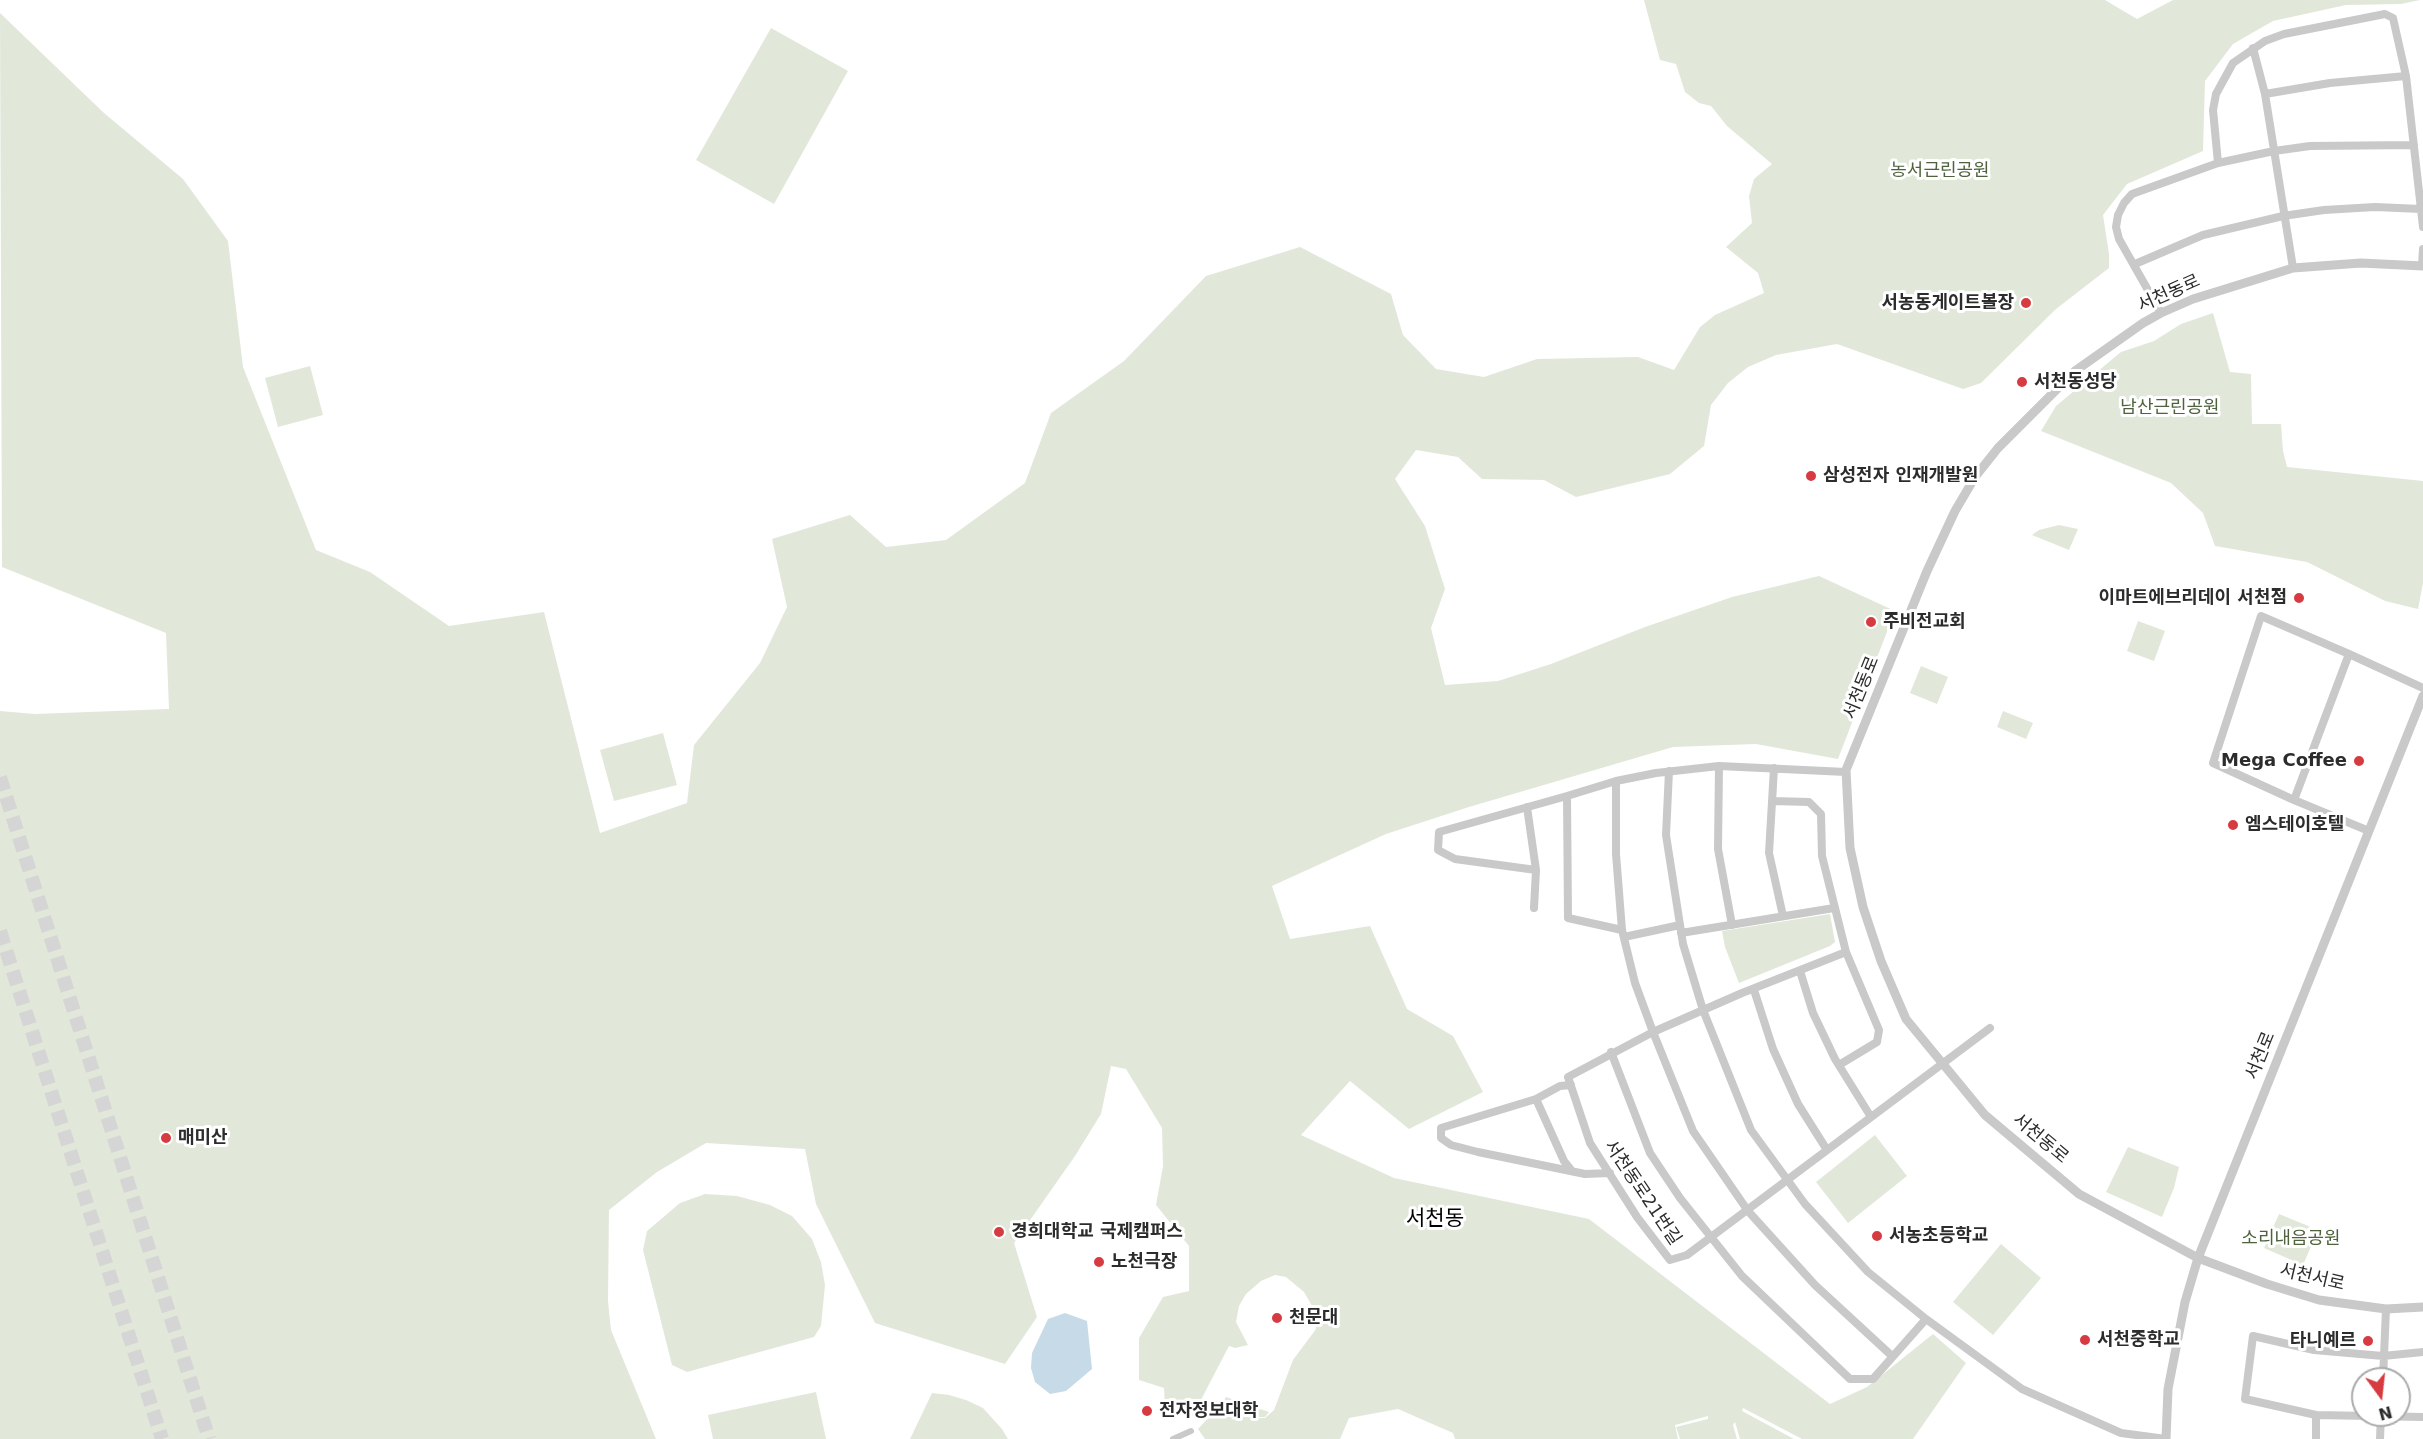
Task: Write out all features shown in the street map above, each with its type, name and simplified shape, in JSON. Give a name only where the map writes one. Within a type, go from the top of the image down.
[{"type":"street","points":[[2218,163],[2213,110],[2216,94],[2232,63],[2253,48],[2284,34],[2385,14],[2394,18],[2406,76],[2423,227]]},
{"type":"street","points":[[2253,48],[2265,94],[2293,268]]},
{"type":"street","points":[[2265,94],[2330,83],[2406,76]]},
{"type":"street","points":[[2161,314],[2119,239],[2116,227],[2124,203],[2133,195],[2218,163],[2274,151],[2310,146],[2414,146]]},
{"type":"street","points":[[2135,264],[2204,235],[2283,216],[2324,210],[2421,209]]},
{"type":"street","points":[[2422,266],[2423,249]]},
{"type":"street","name":"서천동로","points":[[2198,1258],[2079,1194],[1985,1115],[1906,1019],[1863,907],[1850,848],[1846,772],[1942,538],[1975,477],[1998,448],[2075,371],[2126,334],[2161,314],[2193,299],[2293,268],[2361,263],[2422,266]]},
{"type":"street","points":[[2369,831],[2213,763],[2261,616],[2423,688]]},
{"type":"street","points":[[2294,800],[2349,654]]},
{"type":"street","name":"서천로","points":[[2166,1439],[2168,1389],[2185,1302],[2198,1258],[2423,696]]},
{"type":"street","points":[[1536,870],[1455,859],[1438,850],[1439,832],[1616,781],[1669,771],[1719,766],[1846,772]]},
{"type":"street","points":[[1719,766],[1718,849],[1732,925]]},
{"type":"street","points":[[1774,768],[1769,853],[1783,916]]},
{"type":"street","points":[[1669,771],[1666,835],[1680,929],[1703,1010],[1751,1130],[1787,1180],[1805,1204],[1868,1272],[1926,1319],[2022,1389],[2121,1433],[2166,1439]]},
{"type":"street","points":[[1616,781],[1616,854],[1623,934],[1635,983],[1693,1131],[1748,1211],[1815,1285],[1892,1356]]},
{"type":"street","points":[[1567,796],[1568,918],[1623,934],[1732,925],[1834,908]]},
{"type":"street","points":[[1772,801],[1809,802],[1821,814],[1822,856],[1834,908],[1846,952],[1879,1030],[1877,1042],[1839,1065]]},
{"type":"street","points":[[1527,807],[1536,870],[1534,908]]},
{"type":"street","points":[[1610,1173],[1585,1174],[1478,1152],[1451,1144],[1441,1138],[1441,1128],[1536,1099],[1560,1086],[1571,1085],[1568,1077],[1611,1052],[1703,1010],[1846,952]]},
{"type":"street","points":[[1800,971],[1813,1013],[1839,1065],[1870,1117]]},
{"type":"street","points":[[1754,990],[1773,1049],[1798,1104],[1827,1150]]},
{"type":"street","name":"서천동로21번길","points":[[1571,1085],[1590,1143],[1637,1216],[1670,1260],[1687,1255],[1711,1238],[1990,1028]]},
{"type":"street","name":"서천동로21번길","points":[[1611,1052],[1650,1153],[1680,1198],[1742,1276],[1850,1379],[1873,1379],[1926,1319]]},
{"type":"street","points":[[1536,1099],[1564,1161],[1572,1171]]},
{"type":"street","name":"서천서로","points":[[2198,1258],[2266,1284],[2319,1300],[2386,1310],[2423,1307]]},
{"type":"street","points":[[2383,1367],[2386,1310]]},
{"type":"street","points":[[2351,1416],[2316,1415],[2245,1399],[2253,1336],[2314,1350],[2383,1356],[2423,1352]]},
{"type":"street","points":[[2316,1415],[2316,1439]]},
{"type":"street","points":[[1173,1439],[1191,1431]]},
{"type":"green space","name":"농서근린공원","points":[[1644,0],[2105,0],[2137,19],[2173,0],[2420,0],[2401,4],[2346,5],[2273,21],[2233,44],[2205,81],[2203,151],[2127,184],[2103,215],[2109,268],[2056,309],[1981,383],[1963,389],[1837,344],[1776,355],[1748,367],[1728,383],[1711,405],[1704,446],[1670,474],[1576,497],[1544,480],[1482,479],[1458,457],[1416,450],[1395,479],[1425,526],[1445,589],[1431,628],[1445,685],[1498,681],[1551,664],[1645,627],[1732,597],[1819,576],[1895,611],[1838,759],[1756,744],[1673,747],[1386,834],[1272,886],[1290,939],[1370,926],[1407,1009],[1453,1036],[1483,1092],[1409,1129],[1350,1081],[1301,1135],[1394,1178],[1589,1219],[1830,1404],[1867,1387],[1933,1334],[1966,1363],[1913,1439],[1802,1439],[1743,1408],[1742,1411],[1794,1439],[1740,1439],[1735,1422],[1733,1425],[1737,1439],[1680,1439],[1676,1427],[1708,1419],[1708,1416],[1675,1425],[1678,1439],[1455,1439],[1453,1433],[1398,1409],[1349,1418],[1340,1439],[1205,1439],[1198,1429],[1220,1405],[1256,1418],[1265,1418],[1274,1410],[1293,1360],[1316,1329],[1312,1306],[1304,1292],[1286,1277],[1275,1275],[1261,1281],[1246,1294],[1239,1306],[1236,1322],[1248,1345],[1235,1348],[1229,1346],[1191,1419],[1165,1406],[1164,1388],[1139,1380],[1139,1338],[1163,1297],[1189,1291],[1189,1246],[1156,1205],[1163,1166],[1162,1128],[1126,1069],[1111,1066],[1101,1114],[1075,1156],[1014,1243],[1037,1317],[1005,1364],[875,1323],[816,1204],[805,1149],[706,1143],[657,1172],[609,1210],[608,1301],[611,1330],[656,1439],[0,1439],[0,711],[35,714],[169,709],[166,633],[2,567],[0,13],[104,113],[183,179],[228,241],[243,367],[316,550],[370,572],[449,626],[544,612],[600,833],[687,803],[694,745],[760,663],[787,607],[772,539],[850,515],[886,547],[946,540],[1025,483],[1051,413],[1124,361],[1206,276],[1300,247],[1391,294],[1403,335],[1436,369],[1484,377],[1537,359],[1638,357],[1674,370],[1700,327],[1715,315],[1764,293],[1758,273],[1726,247],[1752,223],[1749,196],[1754,179],[1772,164],[1727,126],[1711,106],[1699,103],[1685,92],[1676,64],[1660,60]]},
{"type":"green space","points":[[771,28],[848,71],[774,204],[696,160]]},
{"type":"green space","name":"남산근린공원","points":[[2213,313],[2230,372],[2251,374],[2252,424],[2281,424],[2287,467],[2423,481],[2423,583],[2418,609],[2385,601],[2307,562],[2215,546],[2203,513],[2171,483],[2041,431],[2056,406],[2121,352],[2154,341],[2181,324]]},
{"type":"green space","points":[[310,366],[323,415],[278,427],[265,378]]},
{"type":"green space","points":[[2059,525],[2078,529],[2069,550],[2032,535],[2039,530]]},
{"type":"green space","points":[[2138,621],[2165,631],[2154,661],[2127,651]]},
{"type":"green space","points":[[1921,666],[1948,677],[1937,704],[1910,693]]},
{"type":"green space","points":[[2003,711],[2033,723],[2026,739],[1997,727]]},
{"type":"green space","points":[[663,733],[677,785],[614,801],[600,750]]},
{"type":"green space","points":[[1830,914],[1835,942],[1830,946],[1739,983],[1725,947],[1722,931]]},
{"type":"green space","points":[[1875,1135],[1907,1176],[1848,1223],[1816,1182]]},
{"type":"green space","points":[[2128,1147],[2179,1167],[2174,1188],[2162,1217],[2106,1192]]},
{"type":"green space","points":[[705,1194],[737,1196],[770,1205],[792,1216],[812,1239],[821,1262],[825,1285],[821,1326],[814,1337],[687,1372],[672,1365],[643,1250],[647,1231],[680,1203]]},
{"type":"green space","name":"소리내음공원","points":[[2279,1214],[2318,1230],[2303,1265],[2264,1248]]},
{"type":"green space","points":[[2001,1244],[2041,1278],[1993,1335],[1953,1302]]},
{"type":"green space","points":[[816,1392],[826,1439],[713,1439],[708,1415]]},
{"type":"green space","points":[[932,1393],[966,1400],[983,1408],[1008,1439],[910,1439]]},
{"type":"green space","points":[[1226,1397],[1269,1412],[1265,1417],[1256,1417],[1221,1404]]},
{"type":"water","points":[[1065,1313],[1087,1321],[1092,1369],[1066,1391],[1050,1394],[1035,1382],[1031,1368],[1032,1353],[1048,1319]]},
{"type":"tunnel","points":[[0,777],[209,1439]]},
{"type":"tunnel","points":[[0,931],[162,1439]]},
{"type":"place","name":"서농동게이트볼장","points":[[2026,303]]},
{"type":"place","name":"서천동성당","points":[[2022,382]]},
{"type":"place","name":"삼성전자 인재개발원","points":[[1811,476]]},
{"type":"place","name":"이마트에브리데이 서천점","points":[[2299,598]]},
{"type":"place","name":"주비전교회","points":[[1871,622]]},
{"type":"place","name":"Mega Coffee","points":[[2359,761]]},
{"type":"place","name":"엠스테이호텔","points":[[2233,825]]},
{"type":"place","name":"매미산","points":[[166,1138]]},
{"type":"place","name":"경희대학교 국제캠퍼스","points":[[999,1232]]},
{"type":"place","name":"서농초등학교","points":[[1877,1236]]},
{"type":"place","name":"노천극장","points":[[1099,1262]]},
{"type":"place","name":"천문대","points":[[1277,1318]]},
{"type":"place","name":"서천중학교","points":[[2085,1340]]},
{"type":"place","name":"타니예르","points":[[2368,1341]]},
{"type":"place","name":"전자정보대학","points":[[1147,1411]]},
{"type":"district","name":"서천동","points":[[1435,1220]]}]
